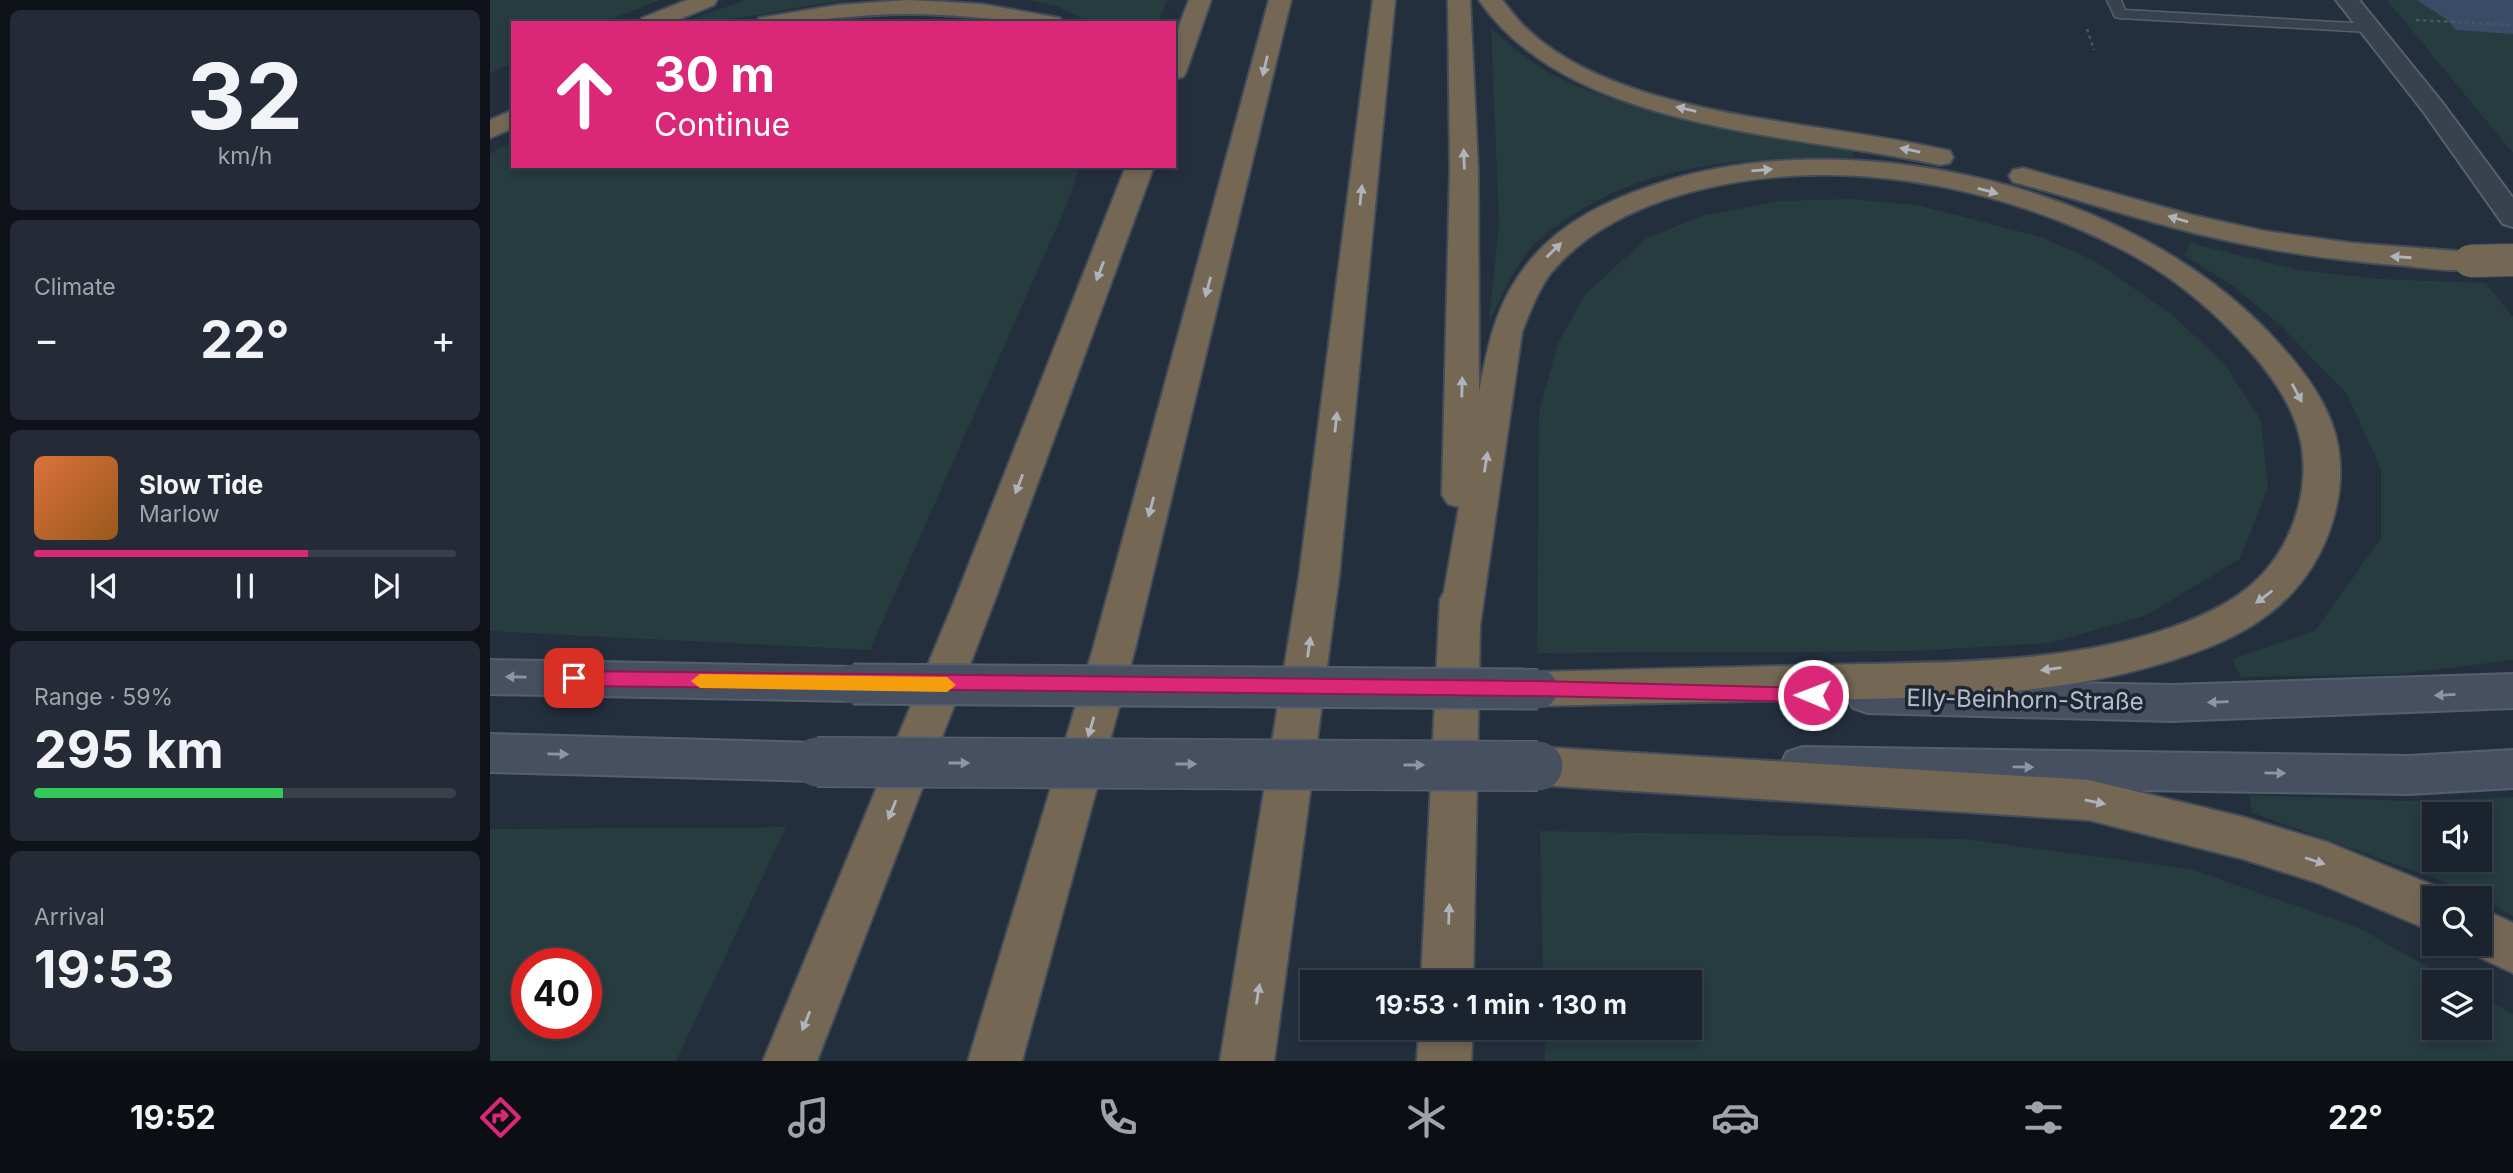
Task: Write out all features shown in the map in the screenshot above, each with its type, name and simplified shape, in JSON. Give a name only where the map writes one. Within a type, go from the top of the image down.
[{"type":"highway","points":[[655,21],[706,0]]},
{"type":"highway","points":[[1176,66],[1200,0]]},
{"type":"highway","points":[[995,1061],[1114,649],[1280,0]]},
{"type":"highway","points":[[1247,1061],[1319,577],[1384,0]]},
{"type":"highway","points":[[1447,970],[1460,626],[1464,170],[1459,0]]},
{"type":"highway","points":[[1490,0],[1516,34],[1550,59],[1599,82],[1665,104],[1970,164],[2236,234],[2357,253],[2470,261],[2513,260]]},
{"type":"highway","points":[[777,21],[819,13],[908,6],[962,7],[1019,14],[1045,21]]},
{"type":"highway","points":[[490,130],[511,119]]},
{"type":"highway","points":[[1125,207],[1129,168]]},
{"type":"highway","points":[[790,1061],[974,602],[1139,168]]},
{"type":"highway","points":[[1460,626],[1506,332],[1521,294],[1552,251],[1587,224],[1663,190],[1701,179],[1745,172],[1803,168],[1899,174],[1973,187],[2056,212],[2104,230],[2152,254],[2217,299],[2279,364],[2317,433],[2325,471],[2301,559],[2278,586],[2249,609],[2216,627],[2169,645],[2107,661],[2041,671],[1924,680],[1538,689]]},
{"type":"highway","points":[[1538,766],[2090,800],[2243,838],[2327,864],[2422,904]]},
{"type":"highway","points":[[2492,938],[2513,949]]},
{"type":"highway","points":[[1444,1061],[1445,1040]]},
{"type":"main road","name":"Elly-Beinhorn-Straße","points":[[490,677],[853,684],[1538,689],[2171,703],[2513,691]]},
{"type":"main road","points":[[490,752],[817,762],[1983,766],[2409,775],[2513,769]]},
{"type":"street","points":[[2358,15],[2432,106],[2513,218]]},
{"type":"lane","points":[[2113,0],[2120,14],[2358,15]]},
{"type":"path","points":[[2358,15],[2513,25]]},
{"type":"green space","points":[[490,0],[660,0],[607,21],[511,21],[511,64],[490,73]]},
{"type":"green space","points":[[746,0],[848,0],[723,20],[687,21]]},
{"type":"green space","points":[[1029,0],[1167,0],[1159,21],[1088,21],[1057,6]]},
{"type":"green space","points":[[2387,0],[2513,0],[2513,153]]},
{"type":"green space","points":[[1491,28],[1517,51],[1545,70],[1600,95],[1707,124],[1853,149],[1853,157],[1744,161],[1709,166],[1640,182],[1607,196],[1568,218],[1535,243],[1515,271],[1489,321],[1499,224]]},
{"type":"green space","points":[[511,142],[511,168],[1079,168],[1067,204],[870,650],[490,631],[490,154]]},
{"type":"green space","points":[[1850,199],[1917,205],[2041,237],[2093,260],[2174,316],[2225,365],[2261,420],[2268,487],[2240,559],[2147,615],[2050,643],[1913,651],[1537,653],[1539,412],[1558,343],[1585,295],[1645,239],[1705,215],[1780,201]]},
{"type":"green space","points":[[2190,243],[2298,270],[2379,279],[2486,283],[2513,317],[2513,660],[2400,674],[2241,677],[2232,659],[2315,631],[2381,538],[2381,469],[2347,394],[2279,324],[2233,286],[2184,255]]},
{"type":"green space","points":[[2249,795],[2409,801],[2513,797],[2513,916],[2492,904],[2492,886],[2456,886],[2252,813]]},
{"type":"green space","points":[[786,827],[676,1061],[490,1061],[490,829]]},
{"type":"green space","points":[[1540,831],[1963,839],[2190,869],[2357,927],[2433,970],[2422,970],[2422,1040],[2492,1040],[2492,1003],[2513,1014],[2513,1061],[1545,1061],[1544,1040],[1702,1040],[1702,970],[1543,970]]},
{"type":"water","points":[[2417,0],[2513,0],[2513,34],[2456,30],[2446,19]]},
{"type":"slow traffic","points":[[700,681],[947,685]]},
{"type":"route","points":[[574,678],[853,684],[1538,689],[1813,695]]}]
